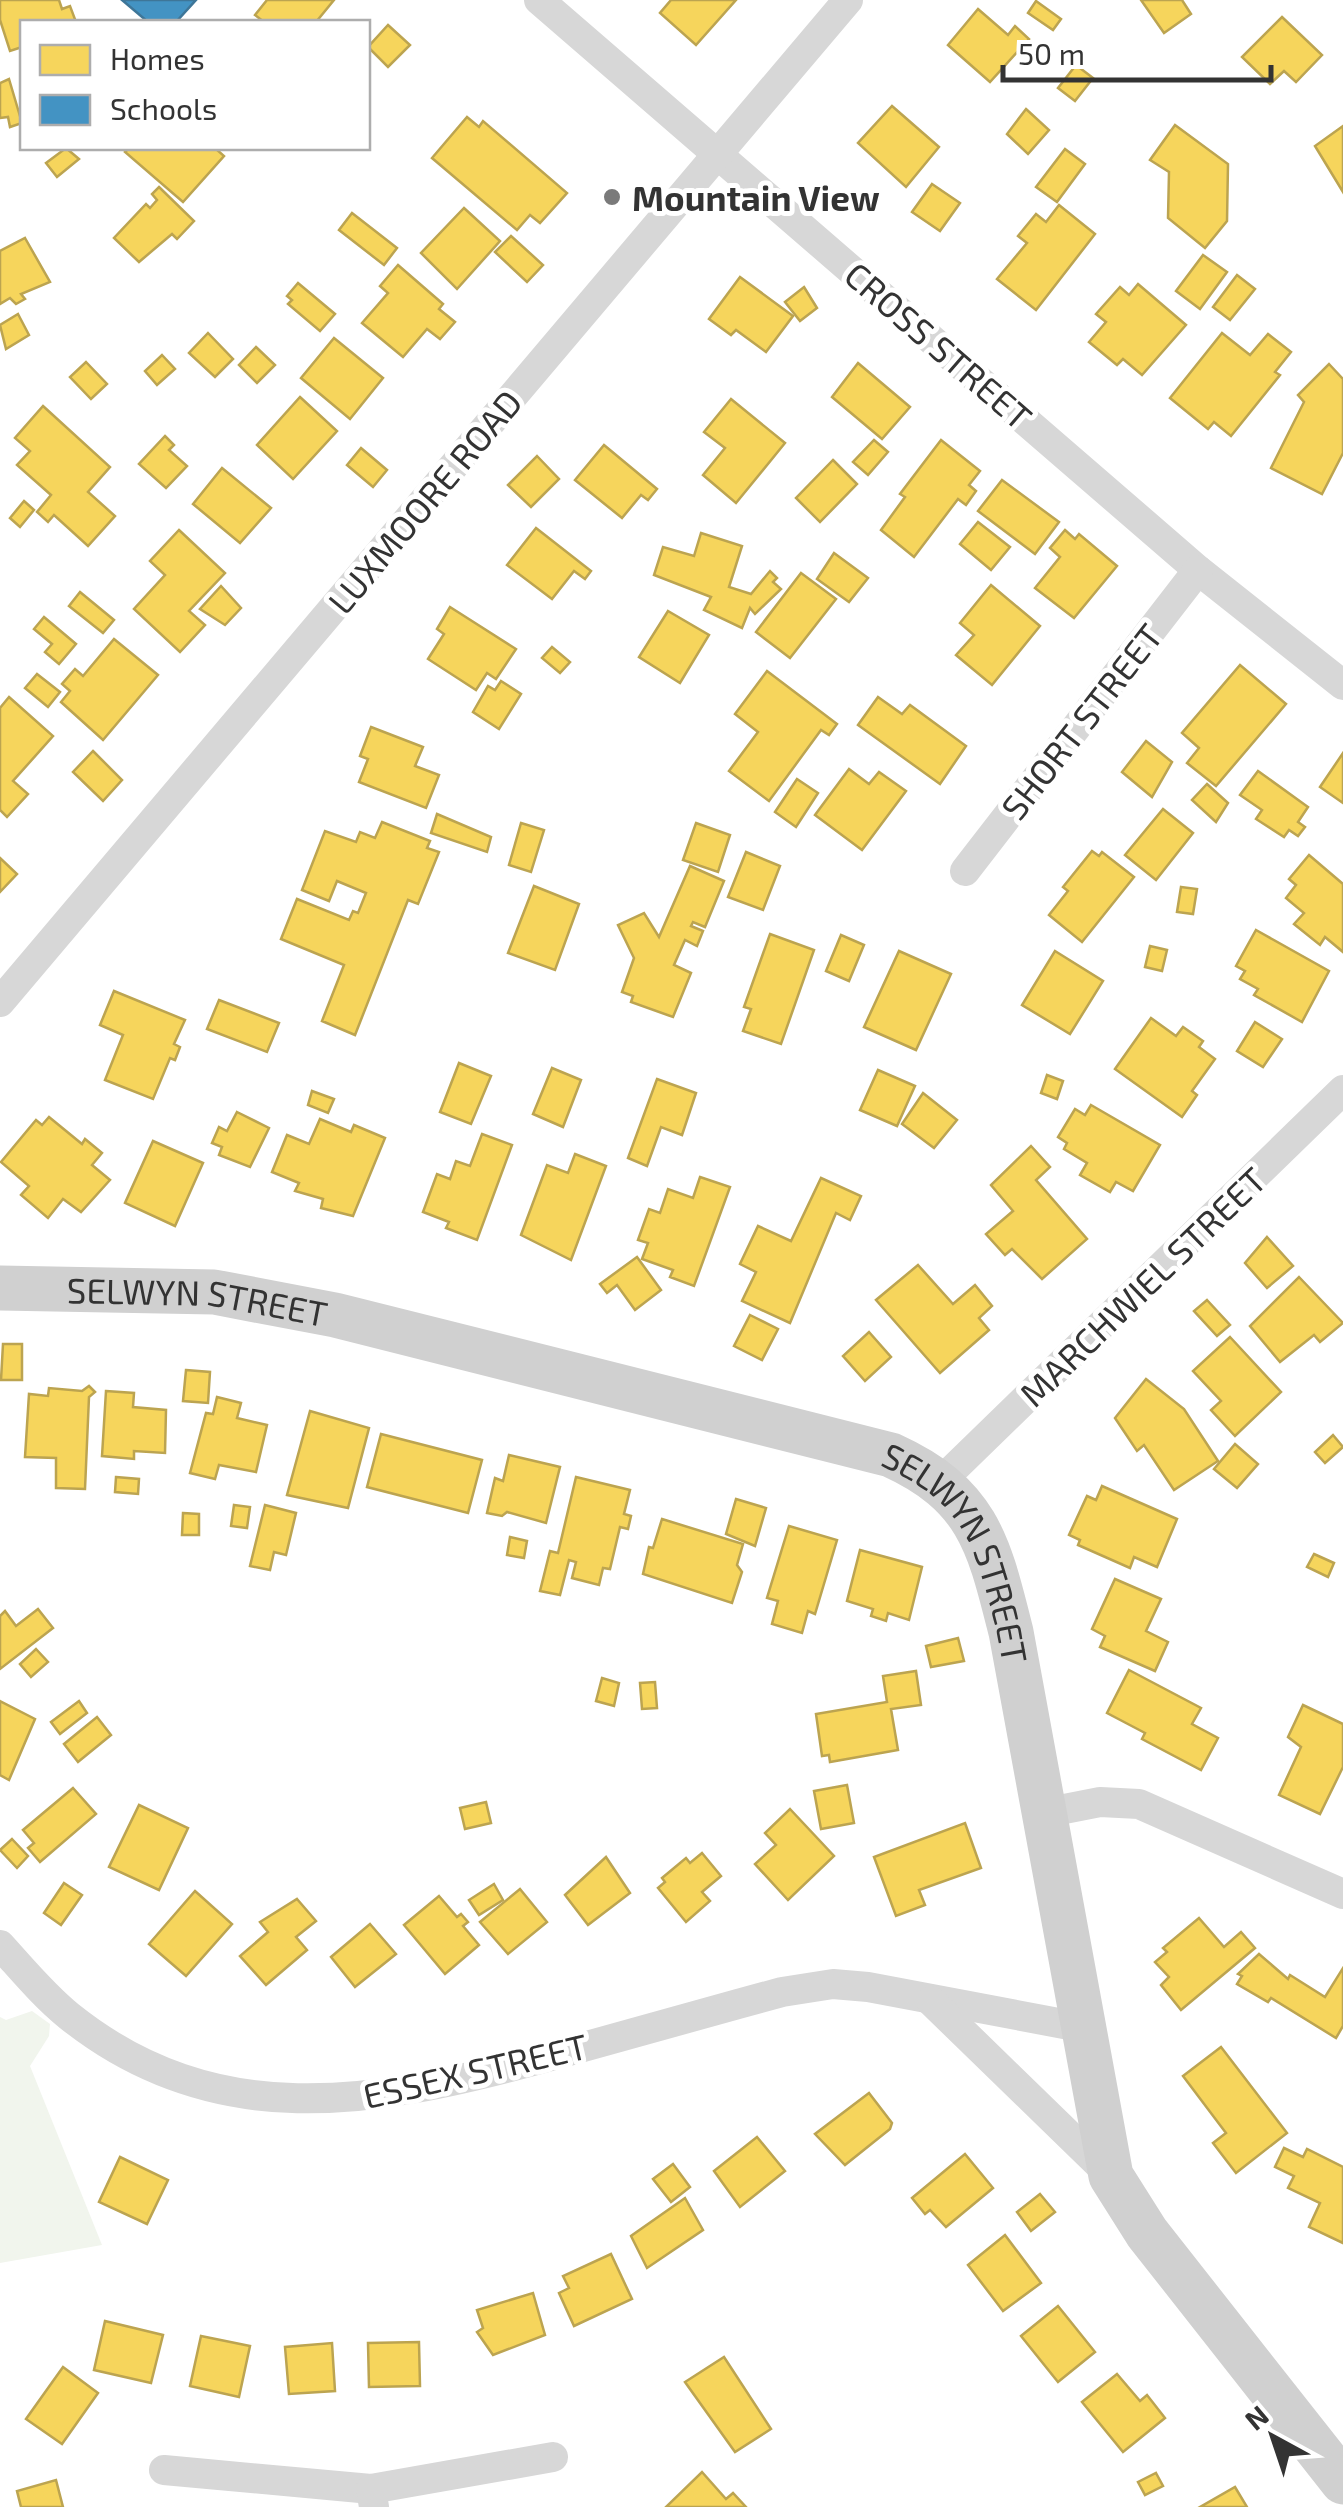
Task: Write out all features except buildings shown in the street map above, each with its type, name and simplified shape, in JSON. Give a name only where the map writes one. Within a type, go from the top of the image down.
[{"type":"street","name":"CROSS STREET","points":[[539,0],[1198,570],[1343,685]]},
{"type":"street","name":"LUXMOORE ROAD","points":[[0,1002],[848,0]]},
{"type":"street","name":"SHORT STREET","points":[[965,871],[1198,570]]},
{"type":"street","name":"MARCHWIEL STREET","points":[[940,1482],[1343,1090]]},
{"type":"street","name":"SELWYN STREET","points":[[0,1288],[214,1292],[334,1316],[891,1455],[940,1482],[964,1505],[990,1546],[1012,1632],[1111,2176],[1147,2233],[1343,2482]]},
{"type":"street","points":[[1044,1813],[1100,1802],[1139,1804],[1343,1894]]},
{"type":"street","name":"ESSEX STREET","points":[[0,1944],[70,2016],[154,2065],[251,2096],[314,2100],[382,2097],[458,2082],[782,1992],[851,1986],[1085,2028]]},
{"type":"street","points":[[931,2000],[1111,2176]]},
{"type":"street","points":[[164,2470],[372,2498],[553,2456]]},
{"type":"shaded area","points":[[32,2011],[50,2024],[49,2036],[30,2066],[102,2245],[0,2263],[0,2017],[6,2020]]},
{"type":"place","name":"Mountain View","points":[[612,197]]}]
